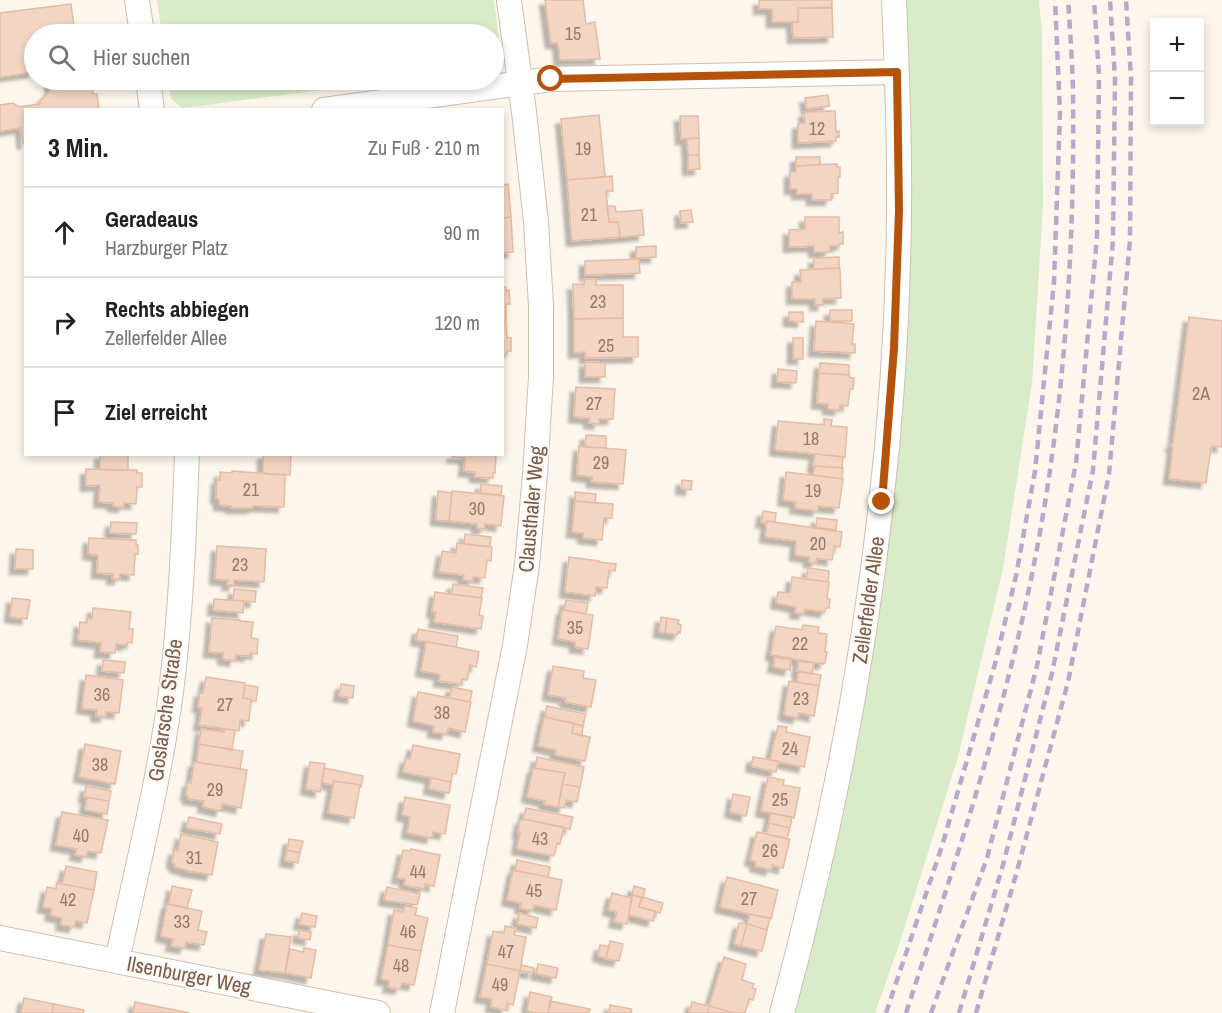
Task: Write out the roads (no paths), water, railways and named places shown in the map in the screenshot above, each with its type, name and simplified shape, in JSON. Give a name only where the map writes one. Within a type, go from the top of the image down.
[{"type":"street","points":[[137,0],[141,24]]},
{"type":"street","name":"Clausthaler Weg","points":[[442,1013],[515,645],[527,565],[534,485],[541,376],[541,306],[536,222],[509,0]]},
{"type":"street","name":"Zellerfelder Allee","points":[[782,1013],[842,764],[861,654],[882,502],[894,348],[899,211],[894,0]]},
{"type":"street","points":[[504,85],[551,79],[897,72]]},
{"type":"street","points":[[149,90],[152,108]]},
{"type":"street","points":[[339,108],[469,90]]},
{"type":"street","name":"Goslarsche Straße","points":[[117,961],[154,787],[171,693],[180,601],[187,456]]},
{"type":"street","name":"Ilsenburger Weg","points":[[0,939],[378,1013]]},
{"type":"railway","points":[[886,1013],[942,846],[995,664],[1016,576],[1035,471],[1054,282],[1060,113],[1055,0]]},
{"type":"railway","points":[[906,1013],[991,743],[1031,579],[1052,458],[1065,335],[1072,211],[1073,88],[1068,0]]},
{"type":"railway","points":[[931,1013],[987,858],[1037,666],[1076,463],[1097,237],[1099,75],[1094,0]]},
{"type":"railway","points":[[959,1013],[1003,865],[1052,673],[1093,470],[1113,240],[1115,79],[1110,0]]},
{"type":"railway","points":[[976,1013],[1068,682],[1109,474],[1130,240],[1131,78],[1126,0]]}]
